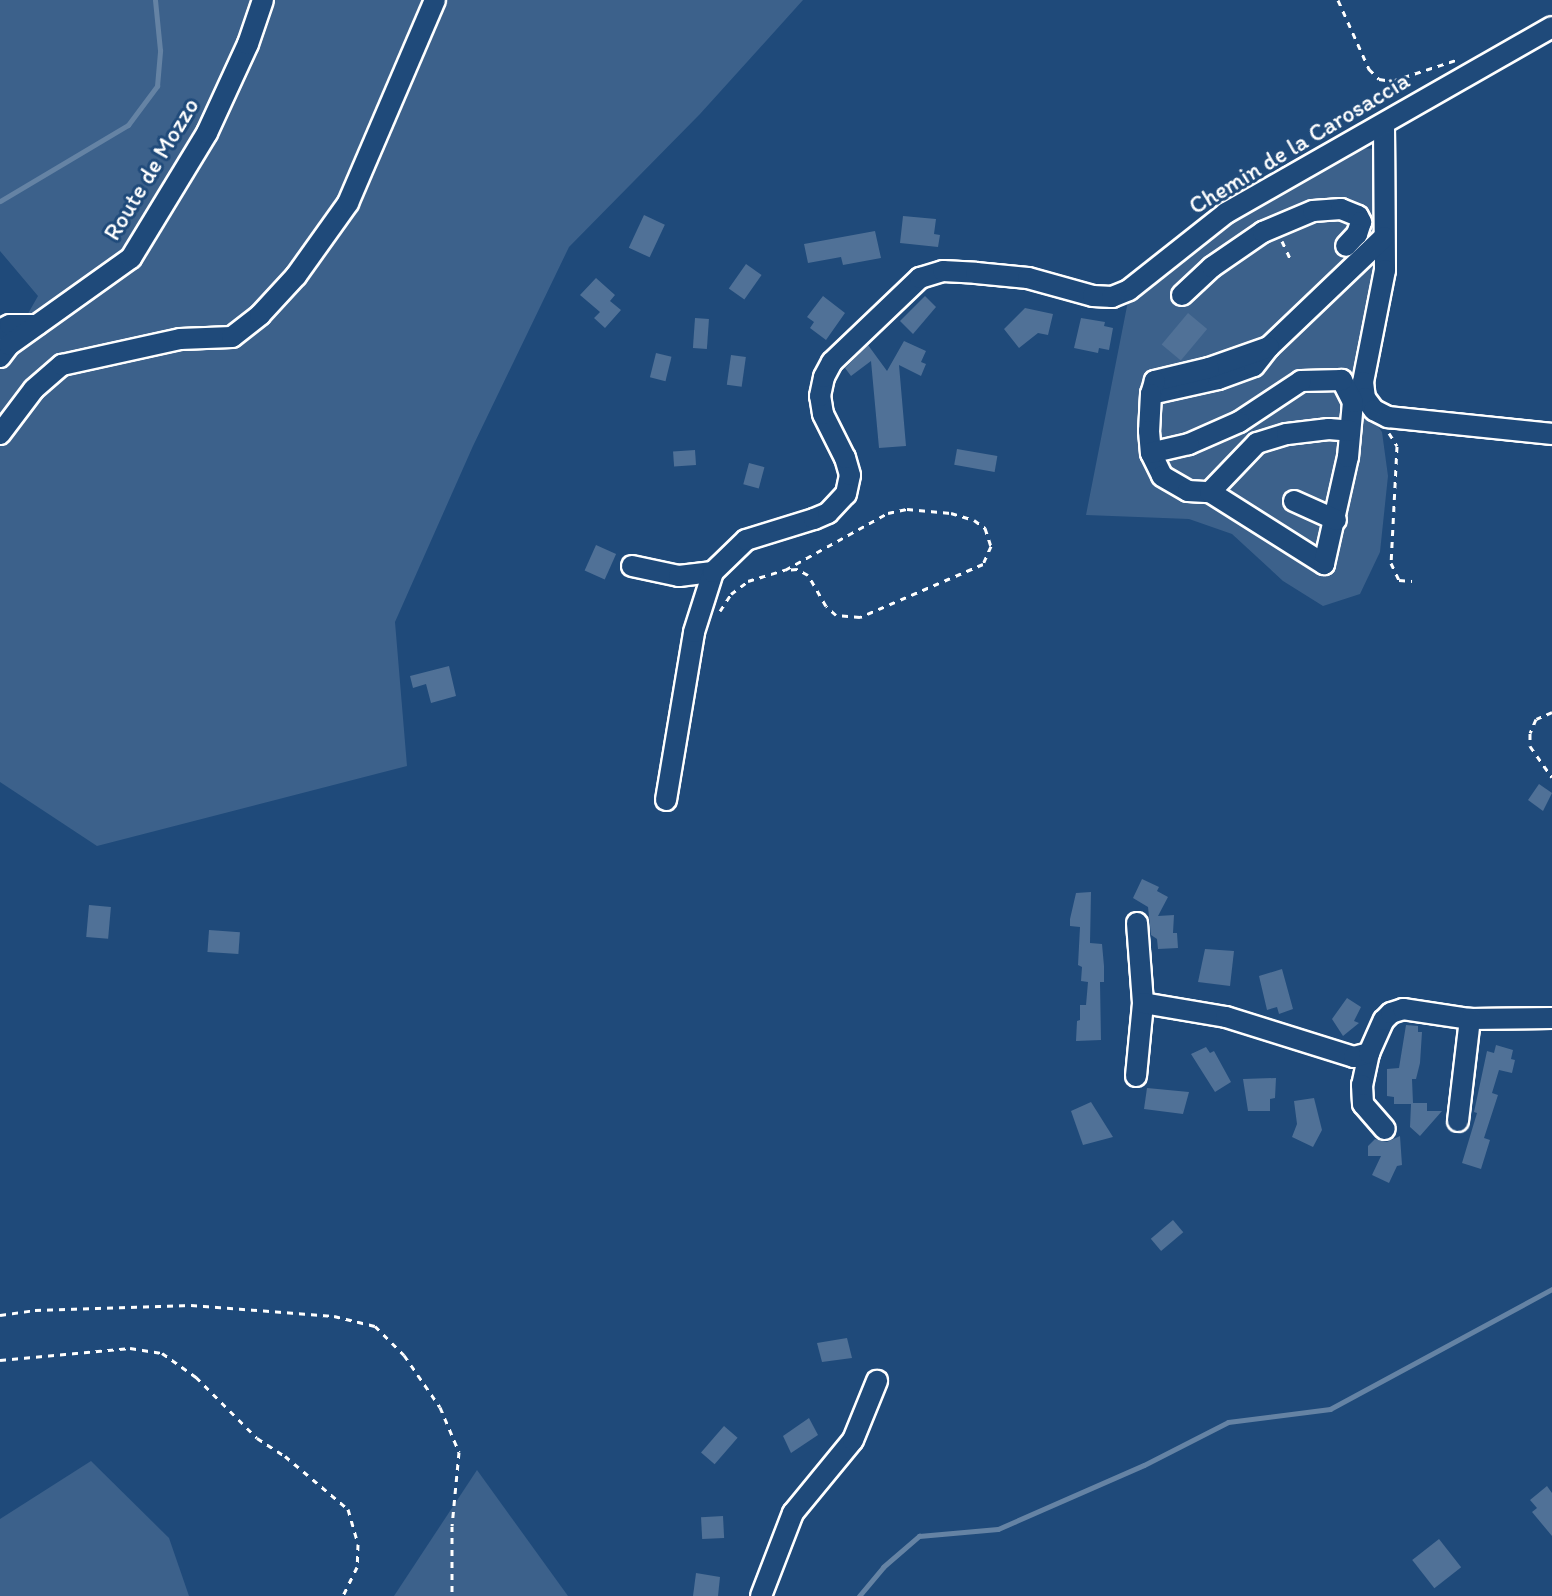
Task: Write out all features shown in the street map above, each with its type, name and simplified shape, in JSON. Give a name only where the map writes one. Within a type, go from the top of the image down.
[{"type":"street","name":"Route de Mozzo","points":[[0,357],[37,325],[131,258],[207,133],[248,44],[263,0]]},
{"type":"street","points":[[0,434],[34,389],[62,365],[180,339],[232,337],[260,315],[296,276],[348,203],[435,0]]},
{"type":"street","name":"Chemin de la Carosaccia","points":[[666,800],[694,632],[713,572],[746,540],[828,513],[846,494],[850,475],[823,414],[820,396],[824,377],[832,362],[920,278],[943,271],[1028,278],[1093,296],[1112,297],[1129,290],[1226,213],[1552,27]]},
{"type":"street","points":[[1384,125],[1385,270],[1363,382],[1365,398],[1374,410],[1388,417],[1552,434]]},
{"type":"street","points":[[1182,295],[1212,267],[1263,232],[1313,211],[1341,209],[1358,216],[1361,222],[1357,234],[1346,246]]},
{"type":"street","points":[[1151,453],[1189,444],[1239,422],[1301,381],[1342,380],[1353,402],[1336,520],[1324,564],[1210,492],[1188,491],[1162,476],[1151,453],[1151,394],[1218,379],[1254,366],[1269,347],[1384,237]]},
{"type":"street","points":[[0,330],[10,325],[37,325]]},
{"type":"street","points":[[1210,492],[1257,443],[1287,434],[1329,429],[1350,431]]},
{"type":"street","points":[[1294,501],[1336,520]]},
{"type":"street","points":[[632,566],[679,576],[713,572]]},
{"type":"street","points":[[1136,1076],[1143,1003],[1137,923]]},
{"type":"street","points":[[1143,1003],[1226,1017],[1354,1057],[1369,1053]]},
{"type":"street","points":[[1385,1129],[1363,1104],[1362,1085],[1369,1053],[1391,1013],[1403,1009],[1470,1019],[1552,1018]]},
{"type":"street","points":[[1458,1121],[1470,1019]]},
{"type":"street","points":[[761,1596],[793,1513],[853,1440],[877,1381]]},
{"type":"path","points":[[1338,0],[1369,69],[1379,79],[1392,81],[1462,57]]},
{"type":"path","points":[[1388,417],[1390,436],[1397,446],[1391,563],[1399,580],[1412,581]]},
{"type":"path","points":[[716,618],[731,594],[748,581],[797,569],[808,575],[826,606],[836,615],[860,617],[983,564],[991,546],[985,528],[974,520],[951,513],[907,509],[888,513],[785,570]]},
{"type":"path","points":[[1552,712],[1536,719],[1530,733],[1530,746],[1552,777]]},
{"type":"path","points":[[0,1315],[35,1310],[191,1305],[334,1316],[375,1326],[404,1355],[440,1407],[459,1452],[452,1526],[452,1596]]},
{"type":"path","points":[[0,1360],[130,1348],[162,1353],[196,1377],[257,1438],[285,1456],[348,1509],[358,1544],[357,1567],[343,1596]]},
{"type":"shaded area","points":[[0,0],[803,0],[700,114],[569,247],[473,446],[395,622],[407,766],[97,846],[0,782],[0,363],[38,296],[0,251]]},
{"type":"shaded area","points":[[1363,148],[1375,149],[1377,216],[1375,234],[1362,248],[1379,268],[1366,410],[1382,432],[1388,476],[1380,552],[1360,594],[1323,606],[1283,581],[1232,534],[1189,519],[1086,515],[1129,296],[1170,261],[1306,173]]},
{"type":"shaded area","points":[[91,1461],[169,1538],[189,1596],[0,1596],[0,1519]]},
{"type":"shaded area","points":[[477,1470],[568,1596],[394,1596]]},
{"type":"building","points":[[644,215],[665,225],[650,257],[629,248]]},
{"type":"building","points":[[903,216],[936,219],[934,234],[940,235],[938,247],[900,243]]},
{"type":"building","points":[[875,231],[881,258],[843,265],[841,257],[808,263],[804,244]]},
{"type":"building","points":[[746,264],[762,275],[744,299],[729,289]]},
{"type":"building","points":[[596,278],[615,295],[610,301],[621,310],[605,328],[594,318],[600,312],[580,295]]},
{"type":"building","points":[[823,296],[845,313],[826,340],[810,328],[814,322],[807,317]]},
{"type":"building","points":[[925,296],[936,307],[913,334],[900,321]]},
{"type":"building","points":[[1025,308],[1053,314],[1048,335],[1038,333],[1019,348],[1004,329]]},
{"type":"building","points":[[1188,313],[1207,329],[1181,360],[1162,344]]},
{"type":"building","points":[[695,318],[709,319],[707,349],[693,348]]},
{"type":"building","points":[[1081,318],[1105,322],[1104,326],[1113,328],[1109,350],[1099,348],[1098,353],[1074,348]]},
{"type":"building","points":[[904,341],[926,351],[921,362],[926,364],[921,376],[899,365],[906,446],[879,448],[871,361],[851,376],[845,368],[868,345],[887,371]]},
{"type":"building","points":[[656,353],[672,357],[665,381],[650,377]]},
{"type":"building","points":[[731,355],[746,357],[742,387],[727,385]]},
{"type":"building","points":[[957,449],[997,456],[995,472],[954,465]]},
{"type":"building","points":[[695,450],[696,465],[674,466],[673,452]]},
{"type":"building","points":[[749,463],[764,467],[759,488],[743,484]]},
{"type":"building","points":[[596,545],[616,554],[605,580],[585,571]]},
{"type":"building","points":[[449,666],[456,696],[431,703],[426,684],[413,688],[410,676]]},
{"type":"building","points":[[1539,784],[1552,793],[1543,811],[1528,800]]},
{"type":"building","points":[[1142,879],[1159,887],[1157,891],[1168,897],[1158,916],[1174,915],[1173,933],[1177,933],[1178,948],[1158,949],[1157,939],[1151,935],[1148,907],[1133,898]]},
{"type":"building","points":[[1091,892],[1090,943],[1102,944],[1104,966],[1104,982],[1100,982],[1101,1040],[1076,1041],[1080,1005],[1086,1005],[1088,982],[1081,981],[1082,967],[1078,965],[1080,927],[1070,926],[1070,919],[1076,893]]},
{"type":"building","points":[[89,905],[111,907],[108,939],[86,937]]},
{"type":"building","points":[[209,930],[240,932],[238,954],[207,952]]},
{"type":"building","points":[[1205,949],[1234,951],[1230,986],[1198,982]]},
{"type":"building","points":[[1282,969],[1293,1009],[1279,1014],[1277,1007],[1267,1010],[1259,976]]},
{"type":"building","points":[[1347,998],[1361,1007],[1354,1021],[1359,1023],[1343,1036],[1332,1019]]},
{"type":"building","points":[[1406,1025],[1418,1026],[1418,1032],[1422,1032],[1420,1063],[1416,1079],[1412,1079],[1413,1103],[1427,1103],[1427,1111],[1442,1111],[1420,1136],[1410,1127],[1411,1104],[1394,1104],[1394,1097],[1387,1096],[1387,1069],[1399,1068]]},
{"type":"building","points":[[1496,1045],[1513,1050],[1511,1059],[1515,1060],[1512,1073],[1499,1070],[1492,1093],[1498,1095],[1484,1138],[1490,1140],[1481,1169],[1462,1163],[1477,1113],[1474,1112],[1487,1051],[1494,1053]]},
{"type":"building","points":[[1206,1047],[1210,1053],[1214,1051],[1231,1082],[1215,1092],[1191,1054]]},
{"type":"building","points":[[1276,1078],[1275,1098],[1270,1099],[1270,1111],[1248,1111],[1243,1079]]},
{"type":"building","points":[[1147,1088],[1189,1092],[1183,1114],[1144,1109]]},
{"type":"building","points":[[1314,1098],[1322,1130],[1313,1147],[1292,1137],[1297,1124],[1294,1101]]},
{"type":"building","points":[[1091,1102],[1113,1137],[1083,1145],[1071,1111]]},
{"type":"building","points":[[1400,1136],[1402,1165],[1397,1166],[1389,1183],[1372,1175],[1381,1156],[1368,1156],[1368,1146],[1375,1139],[1387,1142]]},
{"type":"building","points":[[1173,1220],[1183,1232],[1161,1251],[1151,1239]]},
{"type":"building","points":[[847,1338],[852,1358],[822,1362],[817,1343]]},
{"type":"building","points":[[809,1418],[818,1435],[791,1453],[783,1436]]},
{"type":"building","points":[[724,1426],[738,1438],[715,1464],[701,1452]]},
{"type":"building","points":[[1547,1486],[1552,1493],[1552,1536],[1532,1512],[1537,1508],[1530,1500]]},
{"type":"building","points":[[723,1516],[724,1538],[702,1539],[701,1517]]},
{"type":"building","points":[[1439,1539],[1461,1567],[1434,1588],[1412,1560]]},
{"type":"building","points":[[696,1573],[720,1577],[718,1596],[693,1596]]},
{"type":"waterway","points":[[0,201],[128,125],[157,86],[160,50],[155,0]]},
{"type":"waterway","points":[[859,1596],[883,1567],[919,1536],[998,1529],[1144,1465],[1228,1422],[1330,1409],[1552,1289]]}]
